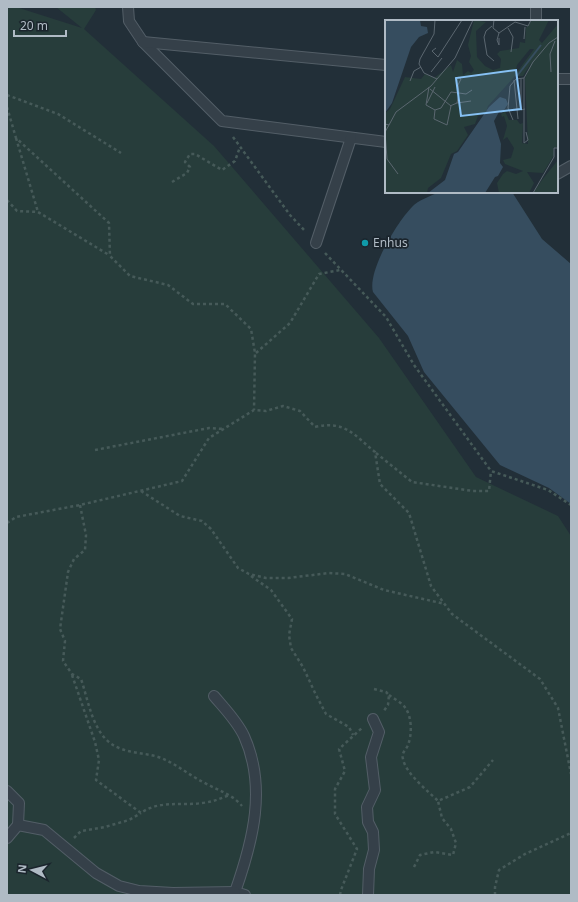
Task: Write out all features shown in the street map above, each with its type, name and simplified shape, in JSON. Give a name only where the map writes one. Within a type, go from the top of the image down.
[{"type":"lane","points":[[128,7],[129,22],[142,42],[222,121],[385,142]]},
{"type":"lane","points":[[536,7],[536,20]]},
{"type":"lane","points":[[142,42],[385,65]]},
{"type":"lane","points":[[558,79],[571,80]]},
{"type":"lane","points":[[316,243],[351,138]]},
{"type":"lane","points":[[558,173],[571,166]]},
{"type":"lane","points":[[18,825],[44,830],[96,873],[119,886],[139,891],[238,894],[250,846],[257,787],[244,736],[234,720],[214,696]]},
{"type":"lane","points":[[368,895],[369,869],[374,850],[373,832],[368,822],[368,807],[375,790],[371,757],[379,732],[373,719]]},
{"type":"lane","points":[[7,791],[19,803],[18,825],[7,838]]},
{"type":"path","points":[[7,95],[58,114],[121,153]]},
{"type":"path","points":[[7,106],[38,212]]},
{"type":"path","points":[[222,121],[290,215],[340,270],[386,317],[414,365],[491,471],[548,490],[571,506]]},
{"type":"path","points":[[16,138],[109,223],[110,256]]},
{"type":"path","points":[[172,182],[187,173],[190,167],[186,162],[190,154],[195,154],[222,170],[235,161],[240,146]]},
{"type":"path","points":[[7,200],[17,211],[38,212],[110,256],[130,276],[168,285],[193,304],[225,304],[251,329],[255,353],[254,410]]},
{"type":"path","points":[[255,353],[290,323],[319,274],[340,270]]},
{"type":"path","points":[[7,523],[16,517],[80,505],[141,490],[182,482],[209,438],[254,410],[266,411],[283,406],[300,411],[315,427],[327,424],[341,425],[412,482],[473,491],[489,491],[491,471]]},
{"type":"path","points":[[95,450],[209,428],[224,429]]},
{"type":"path","points":[[375,452],[380,484],[408,513],[431,586],[452,614],[540,679],[558,708],[571,774]]},
{"type":"path","points":[[141,490],[180,516],[202,521],[211,529],[238,568],[271,590],[292,619],[289,635],[291,648],[303,668],[326,714],[349,727],[353,735]]},
{"type":"path","points":[[80,505],[86,535],[85,550],[74,558],[68,572],[60,629],[65,641],[63,661],[72,674],[95,742],[99,760],[96,780],[141,813]]},
{"type":"path","points":[[249,574],[266,578],[288,578],[329,573],[345,574],[384,590],[445,604]]},
{"type":"path","points":[[72,674],[82,679],[94,721],[109,743],[130,752],[156,756],[182,768],[202,782],[236,798],[254,822]]},
{"type":"path","points":[[374,689],[386,692],[406,708],[410,723],[410,737],[408,746],[402,753],[403,759],[415,778],[438,801],[442,818],[451,829],[456,843],[453,855],[434,852],[420,855],[414,867]]},
{"type":"path","points":[[340,895],[340,890],[357,849],[335,814],[335,789],[345,771],[340,749],[353,735],[385,710],[388,705],[388,695]]},
{"type":"path","points":[[438,801],[470,787],[493,760]]},
{"type":"path","points":[[66,847],[81,830],[105,827],[129,820],[150,806],[200,804],[213,802],[229,795]]},
{"type":"path","points":[[495,895],[495,886],[499,870],[525,854],[571,833]]},
{"type":"green space","points":[[7,7],[16,7],[82,28],[56,7],[95,7],[96,10],[84,29],[214,146],[379,338],[476,477],[558,516],[571,536],[571,895],[7,895]]},
{"type":"water","points":[[437,193],[513,193],[542,239],[571,264],[571,504],[549,488],[500,465],[424,372],[408,336],[373,292],[372,283],[379,260],[385,247],[399,223],[421,200]]},
{"type":"place","name":"Enhus","points":[[365,243]]}]
